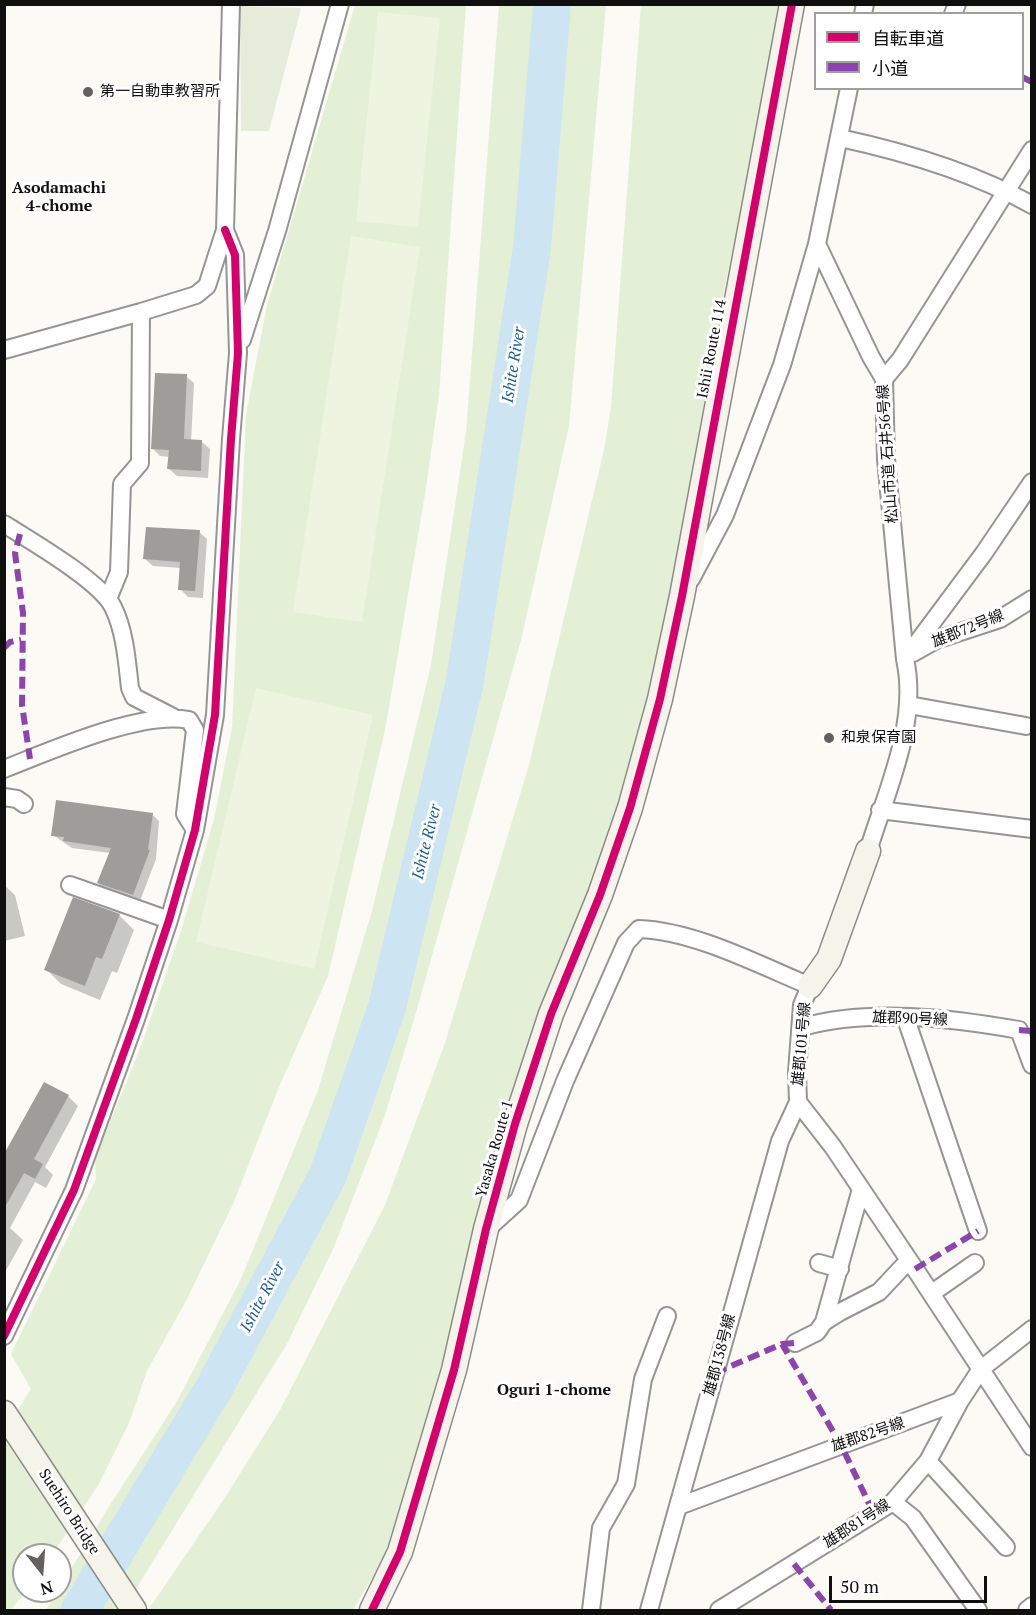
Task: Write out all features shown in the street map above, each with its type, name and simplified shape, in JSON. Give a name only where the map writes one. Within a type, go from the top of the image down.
[{"type":"street","points":[[4,350],[196,295],[207,286],[225,230],[231,4]]},
{"type":"street","points":[[238,352],[277,231],[340,4]]},
{"type":"street","name":"Ishii Route 114","points":[[660,699],[682,596],[792,4]]},
{"type":"street","points":[[682,596],[725,515],[782,364],[817,244],[849,90]]},
{"type":"street","points":[[840,138],[887,148],[1006,191],[1032,205]]},
{"type":"street","points":[[884,379],[900,360],[1032,150]]},
{"type":"street","points":[[4,1336],[75,1190],[170,920],[195,830],[215,715],[238,352],[235,255],[225,230]]},
{"type":"street","name":"松山市道 石井56号線","points":[[817,244],[871,357],[884,379],[886,459],[905,658],[910,684],[909,705],[868,851]]},
{"type":"street","points":[[108,598],[119,572],[122,484],[140,463],[141,312]]},
{"type":"street","points":[[905,658],[984,553],[1032,482]]},
{"type":"street","points":[[4,524],[65,564],[108,598],[120,626],[130,688],[134,697],[173,717],[189,720],[195,730],[185,814],[195,830]]},
{"type":"street","name":"雄郡72号線","points":[[905,658],[936,640],[1000,619],[1032,599]]},
{"type":"street","name":"Yasaka Route 1","points":[[375,1608],[399,1552],[454,1370],[486,1229],[522,1102],[551,1014],[600,895],[622,830],[660,699]]},
{"type":"street","points":[[909,705],[1026,726]]},
{"type":"street","points":[[4,769],[81,739],[173,717]]},
{"type":"street","points":[[4,797],[17,799],[24,804]]},
{"type":"street","points":[[880,810],[1032,829]]},
{"type":"street","points":[[810,986],[829,959],[868,851]]},
{"type":"street","points":[[70,885],[170,920]]},
{"type":"street","name":"雄郡101号線","points":[[486,1229],[519,1200],[565,1081],[626,943],[639,929],[660,930],[717,948],[810,986],[802,1005],[797,1072],[798,1102],[932,1293],[1032,1447]]},
{"type":"street","name":"雄郡90号線","points":[[802,1027],[850,1017],[966,1021],[1019,1030],[1032,1065]]},
{"type":"street","points":[[906,1019],[978,1231]]},
{"type":"street","name":"雄郡138号線","points":[[649,1611],[780,1141],[798,1102]]},
{"type":"street","points":[[825,1322],[861,1189]]},
{"type":"street","points":[[795,1343],[817,1332],[825,1322],[879,1292],[909,1260]]},
{"type":"street","points":[[819,1263],[840,1269]]},
{"type":"street","points":[[932,1293],[975,1263]]},
{"type":"street","points":[[591,1611],[601,1528],[626,1484],[643,1379],[667,1316]]},
{"type":"street","points":[[960,1401],[981,1370],[1032,1329]]},
{"type":"street","name":"雄郡82号線","points":[[679,1506],[960,1401]]},
{"type":"street","name":"雄郡81号線","points":[[719,1611],[892,1502],[928,1461],[960,1401]]},
{"type":"street","name":"Suehiro Bridge","points":[[4,1413],[134,1611]]},
{"type":"street","points":[[928,1461],[1006,1547]]},
{"type":"street","points":[[892,1502],[913,1518],[978,1611]]},
{"type":"street","points":[[1028,1611],[1032,1606]]},
{"type":"green space","points":[[355,5],[466,5],[439,395],[426,488],[386,725],[328,976],[279,1087],[233,1204],[186,1301],[147,1371],[129,1423],[99,1484],[60,1543],[12,1543],[12,1603],[17,1603],[11,1610],[4,1610],[4,1431],[31,1389],[11,1354],[96,1179],[95,1159],[141,1046],[181,931],[214,819],[232,728],[246,415],[267,305]]},
{"type":"green space","points":[[499,5],[606,5],[569,426],[521,640],[385,1115],[334,1247],[288,1342],[123,1610],[46,1610],[50,1603],[72,1603],[72,1567],[176,1403],[241,1279],[317,1093],[372,911],[431,665],[466,432]]},
{"type":"green space","points":[[641,5],[779,5],[756,141],[726,281],[667,608],[644,715],[392,1550],[378,1568],[353,1610],[148,1610],[226,1496],[280,1410],[385,1205],[445,1043],[529,765],[604,450],[611,407]]},
{"type":"green space","points":[[240,6],[301,8],[269,131],[241,131]]},
{"type":"green space","points":[[378,12],[440,18],[418,227],[356,221]]},
{"type":"green space","points":[[351,236],[420,247],[362,622],[293,612]]},
{"type":"green space","points":[[256,688],[373,715],[314,969],[196,942]]},
{"type":"building","points":[[155,373],[187,374],[184,439],[202,440],[201,471],[167,469],[169,450],[151,449]]},
{"type":"building","points":[[146,527],[200,530],[195,591],[178,590],[180,562],[143,559]]},
{"type":"building","points":[[56,800],[153,813],[148,850],[150,850],[133,895],[97,883],[111,848],[63,841],[64,837],[51,836]]},
{"type":"building","points":[[73,897],[120,914],[102,959],[96,957],[85,986],[44,970]]},
{"type":"building","points":[[44,1082],[69,1095],[34,1159],[43,1164],[35,1179],[24,1173],[4,1209],[4,1154]]},
{"type":"waterway","name":"Ishite River","points":[[80,1610],[214,1388],[328,1175],[387,1007],[465,681],[532,248],[552,4]]},
{"type":"marked path","points":[[1024,78],[1032,82]]},
{"type":"marked path","points":[[20,534],[15,553],[23,613],[22,705],[30,759]]},
{"type":"marked path","points":[[4,648],[10,642],[21,640]]},
{"type":"marked path","points":[[1019,1030],[1032,1031]]},
{"type":"marked path","points":[[915,1269],[978,1231]]},
{"type":"marked path","points":[[782,1344],[795,1343]]},
{"type":"marked path","points":[[715,1373],[782,1344],[841,1445],[874,1514]]},
{"type":"marked path","points":[[794,1564],[831,1610]]},
{"type":"cycle path","points":[[372,1610],[400,1552],[454,1370],[486,1229],[515,1124],[551,1014],[600,895],[630,808],[660,699],[682,596],[792,4]]},
{"type":"cycle path","points":[[4,1336],[74,1190],[136,1019],[169,920],[195,830],[215,715],[238,353],[235,255],[225,230]]},
{"type":"place","name":"第一自動車教習所","points":[[88,92]]},
{"type":"place","name":"和泉保育園","points":[[829,738]]},
{"type":"district","name":"Asodamachi 4-chome","points":[[59,197]]},
{"type":"district","name":"Oguri 1-chome","points":[[554,1390]]}]
